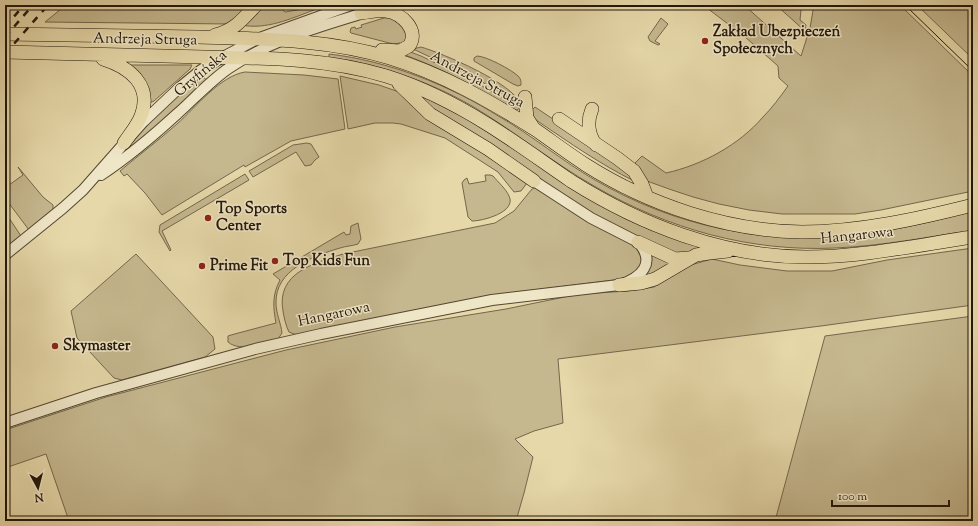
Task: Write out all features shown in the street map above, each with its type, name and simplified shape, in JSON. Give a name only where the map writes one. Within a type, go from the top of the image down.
[{"type":"main road","points":[[203,38],[218,35],[233,28],[240,23],[256,5]]},
{"type":"main road","points":[[334,45],[393,52],[403,50],[410,44],[413,36],[412,30],[407,22],[400,16],[393,12],[356,9]]},
{"type":"main road","name":"Andrzeja Struga","points":[[5,34],[285,40],[334,45],[388,57],[434,74],[474,94],[534,129],[587,166],[647,197],[669,206],[693,214],[748,227],[787,231],[839,230]]},
{"type":"main road","name":"Andrzeja Struga","points":[[5,52],[223,57],[318,62],[349,67],[389,77],[421,89],[464,110],[487,123],[597,196],[640,218],[687,236],[743,250]]},
{"type":"main road","points":[[86,55],[104,59],[126,69],[133,74],[140,85],[144,99],[143,110],[137,125],[124,143]]},
{"type":"main road","points":[[389,77],[402,86],[430,114],[482,146],[534,181]]},
{"type":"main road","points":[[525,97],[527,118],[534,129]]},
{"type":"main road","points":[[592,109],[589,118],[589,128],[591,137],[596,145]]},
{"type":"main road","points":[[559,119],[634,171],[642,184],[647,197]]},
{"type":"main road","name":"Hangarowa","points":[[839,230],[888,224],[973,205]]},
{"type":"main road","name":"Hangarowa","points":[[743,250],[781,256],[827,256],[973,237]]},
{"type":"main road","points":[[638,242],[675,259],[691,258],[709,253],[743,250]]},
{"type":"main road","points":[[619,285],[641,283],[655,279],[691,258]]},
{"type":"street","name":"Gryfińska","points":[[5,255],[63,208],[93,180],[144,122],[179,88],[201,70],[257,39],[356,9],[390,5]]},
{"type":"street","name":"Gryfińska","points":[[93,180],[114,166],[153,135],[217,77],[246,58],[356,9]]},
{"type":"street","points":[[534,181],[591,218],[638,242]]},
{"type":"street","name":"Hangarowa","points":[[5,423],[96,393],[255,349],[301,338],[400,317],[492,300],[619,285],[636,278],[644,270],[646,263],[645,253],[638,242]]},
{"type":"shaded area","points":[[66,5],[104,5],[107,7],[109,5],[248,5],[230,24],[45,22]]},
{"type":"shaded area","points":[[259,5],[277,5],[285,12],[315,7],[314,10],[278,23],[260,26],[241,25]]},
{"type":"shaded area","points":[[703,5],[744,5],[801,56],[810,28],[814,5],[900,5],[973,76],[973,191],[855,214],[782,214],[749,210],[719,204],[693,197],[647,181],[635,163],[642,156],[666,173],[693,165],[706,159],[731,145],[743,136],[773,106],[788,86],[779,78],[778,66],[744,36]]},
{"type":"shaded area","points":[[776,5],[783,5],[787,8],[790,5],[795,5],[801,10],[800,20],[806,25],[805,31]]},
{"type":"shaded area","points":[[917,5],[969,5],[973,8],[973,59]]},
{"type":"shaded area","points":[[396,17],[408,35],[403,45],[400,43],[393,44],[350,32],[351,28],[355,27],[356,29],[362,27],[361,25],[384,18]]},
{"type":"shaded area","points":[[661,18],[668,24],[655,41],[660,44],[658,45],[650,41],[648,37]]},
{"type":"shaded area","points":[[421,47],[460,62],[492,79],[515,96],[520,104],[477,79],[413,49]]},
{"type":"shaded area","points":[[408,51],[477,83],[520,108],[517,110],[513,109],[460,79],[405,55]]},
{"type":"shaded area","points":[[329,54],[374,62],[418,76],[439,85],[480,105],[512,124],[595,180],[625,196],[688,220],[753,234],[786,237],[820,237],[884,231],[973,211],[973,230],[887,243],[835,248],[772,246],[710,235],[680,226],[651,214],[594,186],[578,177],[472,106],[438,88],[384,69],[329,57]]},
{"type":"shaded area","points":[[477,56],[499,64],[515,73],[521,80],[521,85],[518,86],[513,84],[474,61],[474,58]]},
{"type":"shaded area","points":[[126,65],[192,65],[190,69],[154,101],[147,104]]},
{"type":"shaded area","points":[[245,72],[304,75],[338,79],[345,129],[291,141],[245,167],[244,165],[162,215],[145,193],[127,174],[124,176],[120,171],[177,124],[200,101],[226,79]]},
{"type":"shaded area","points":[[202,75],[207,81],[151,131],[120,156],[123,150],[152,121]]},
{"type":"shaded area","points":[[340,76],[379,85],[402,93],[440,124],[527,183],[521,191],[514,192],[498,172],[445,138],[401,124],[375,123],[348,129]]},
{"type":"shaded area","points":[[418,94],[469,120],[593,201],[624,218],[651,230],[709,249],[678,256],[608,223],[450,122],[417,95]]},
{"type":"shaded area","points":[[535,107],[627,169],[634,181],[597,160],[539,122],[535,119],[531,111]]},
{"type":"shaded area","points":[[307,143],[311,144],[319,157],[311,165],[305,166],[296,152],[253,177],[249,171],[293,145]]},
{"type":"shaded area","points":[[18,167],[43,197],[53,205],[53,210],[29,230],[5,198],[5,181],[9,185],[23,175]]},
{"type":"shaded area","points":[[245,174],[249,180],[162,231],[171,250],[170,251],[159,232],[160,225]]},
{"type":"shaded area","points":[[485,175],[493,176],[506,191],[510,202],[504,211],[498,214],[477,221],[472,221],[468,217],[462,183],[467,178],[469,184],[486,181]]},
{"type":"shaded area","points":[[537,187],[636,245],[640,250],[642,264],[630,278],[534,290],[299,335],[289,332],[283,311],[282,298],[285,287],[291,279],[309,266],[343,254],[495,223],[514,211],[532,189]]},
{"type":"shaded area","points":[[9,218],[21,236],[5,250],[5,221]]},
{"type":"shaded area","points":[[358,223],[361,239],[358,244],[329,251],[308,260],[289,273],[282,282],[277,291],[276,303],[282,333],[278,339],[246,347],[239,347],[228,342],[228,336],[276,323],[274,301],[277,285],[280,280],[273,274],[344,232],[346,235],[350,234],[351,226]]},
{"type":"shaded area","points":[[973,248],[973,305],[821,326],[558,359],[563,423],[534,431],[515,439],[533,457],[516,521],[69,521],[46,454],[5,468],[5,430],[106,397],[286,350],[395,327],[506,309],[579,294],[629,291],[654,287],[687,266],[712,259],[740,265],[787,271],[832,271],[887,260]]},
{"type":"shaded area","points":[[649,251],[675,261],[666,270],[642,277]]},
{"type":"shaded area","points":[[136,254],[213,337],[215,349],[205,357],[122,380],[114,378],[77,338],[71,311]]},
{"type":"shaded area","points":[[973,316],[973,521],[775,521],[825,336]]},
{"type":"tram line","points":[[905,5],[973,71]]},
{"type":"railway","points":[[5,27],[24,5]]},
{"type":"railway","points":[[5,37],[33,5]]},
{"type":"railway","points":[[5,54],[48,5]]},
{"type":"place","name":"Zakład Ubezpieczeń Społecznych","points":[[705,41]]},
{"type":"place","name":"Top Sports Center","points":[[208,218]]},
{"type":"place","name":"Top Kids Fun","points":[[275,261]]},
{"type":"place","name":"Prime Fit","points":[[202,266]]},
{"type":"place","name":"Skymaster","points":[[55,346]]}]
